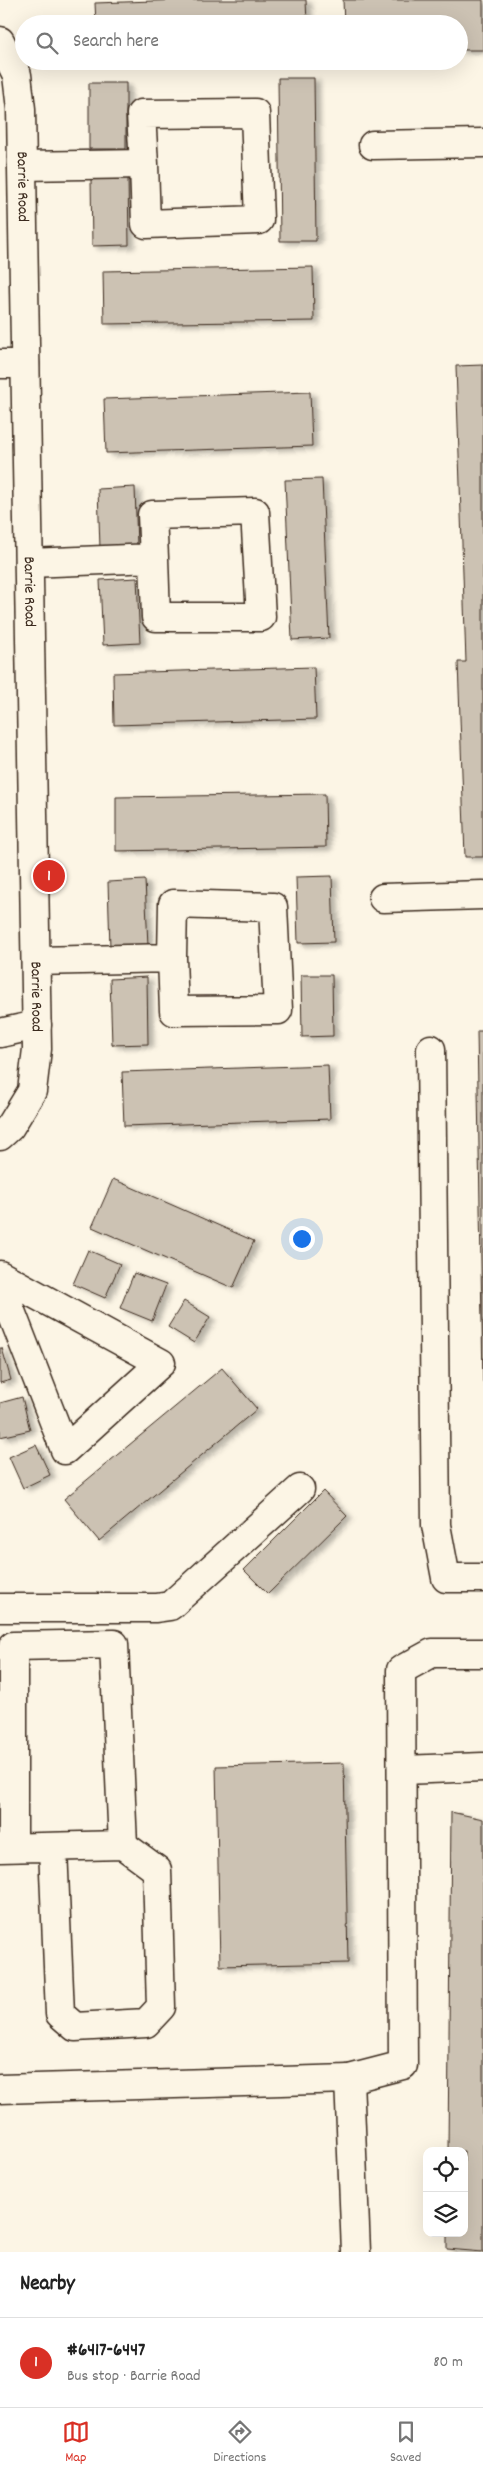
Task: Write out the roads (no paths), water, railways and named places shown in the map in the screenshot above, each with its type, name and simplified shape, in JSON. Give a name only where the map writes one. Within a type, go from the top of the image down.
[{"type":"street","name":"Barrie Road","points":[[0,41],[17,75],[21,109],[22,166],[13,364],[29,564],[37,1025],[37,1049],[32,1091],[10,1127],[0,1136]]},
{"type":"street","points":[[255,113],[259,220],[146,224],[144,164],[141,114],[255,113]]},
{"type":"street","points":[[373,144],[483,144]]},
{"type":"street","points":[[22,166],[144,164]]},
{"type":"street","points":[[255,512],[261,617],[156,617],[154,558],[152,515],[255,512]]},
{"type":"street","points":[[29,564],[154,558]]},
{"type":"street","points":[[384,898],[483,896]]},
{"type":"street","points":[[173,904],[273,907],[278,1010],[174,1011],[172,958],[173,904]]},
{"type":"street","points":[[36,961],[172,958]]},
{"type":"street","points":[[0,1034],[37,1025]]},
{"type":"street","points":[[431,1049],[436,1525],[446,1578],[483,1578]]},
{"type":"street","points":[[0,1274],[161,1363],[65,1450],[0,1284]]},
{"type":"street","points":[[0,1608],[156,1608],[170,1606],[300,1489]]},
{"type":"street","points":[[53,1848],[60,2014],[75,2027],[146,2023],[161,2007],[157,1870],[123,1845],[6,1848],[13,1646],[114,1644],[123,1845]]},
{"type":"street","points":[[0,2089],[349,2079],[403,2065],[401,1670],[432,1653],[483,1653]]},
{"type":"street","points":[[402,1770],[483,1767]]},
{"type":"street","points":[[349,2079],[356,2252]]},
{"type":"place","name":"#6417-6447","points":[[49,876]]}]
